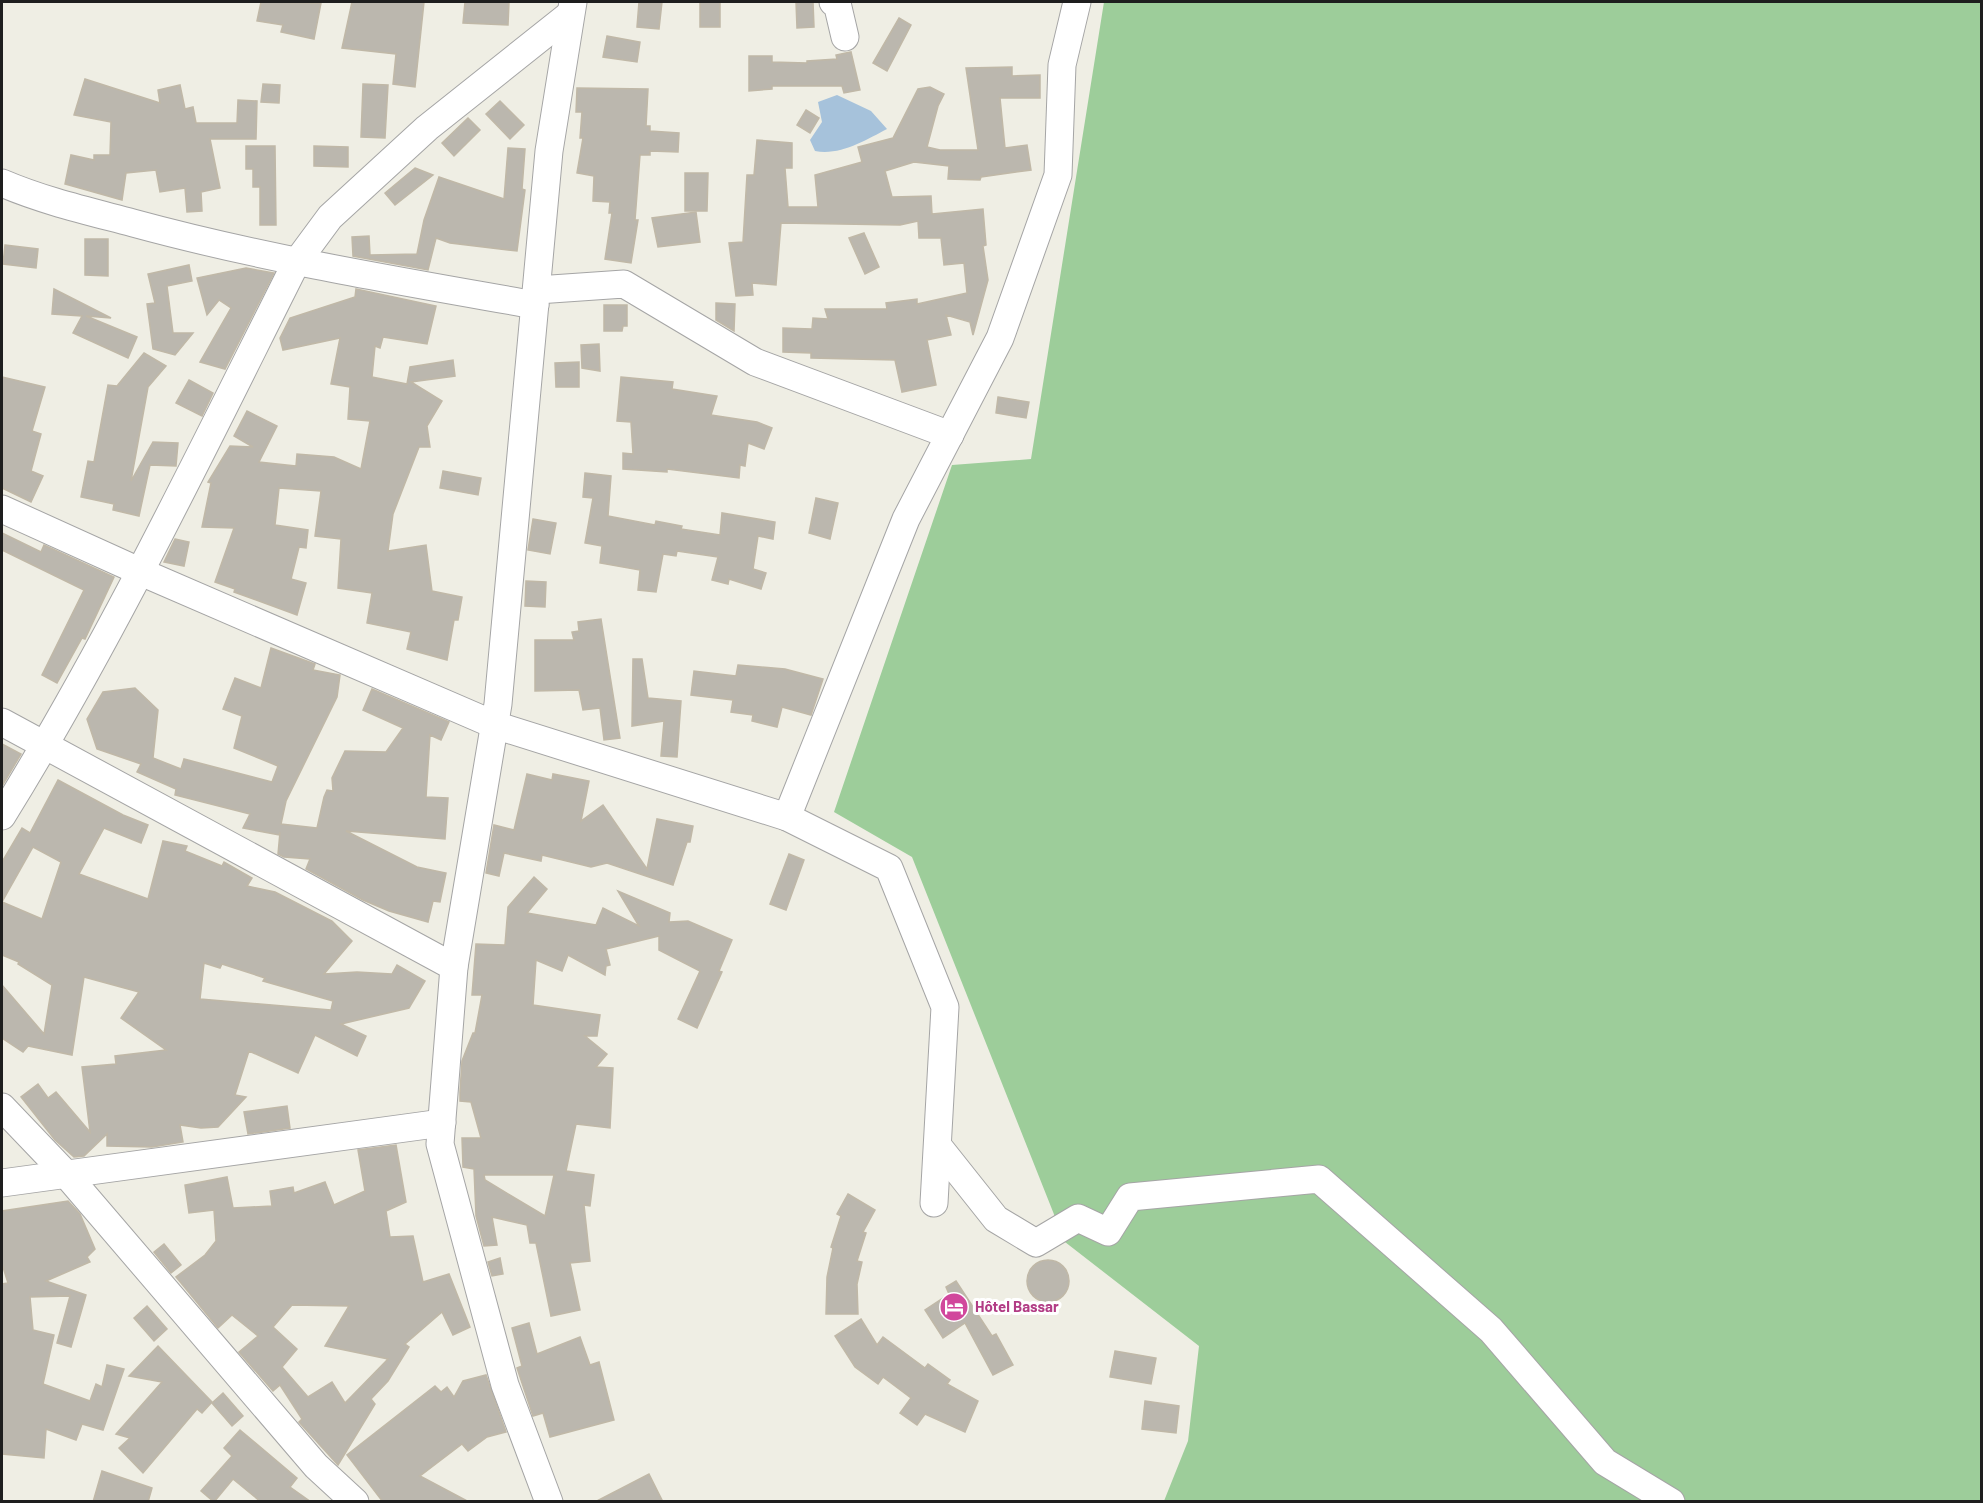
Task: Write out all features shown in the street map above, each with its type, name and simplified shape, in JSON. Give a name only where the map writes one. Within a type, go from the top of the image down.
[{"type":"street","points":[[833,2],[837,3],[845,37]]},
{"type":"street","points":[[787,817],[906,519],[1000,338],[1058,175],[1062,65],[1077,2]]},
{"type":"street","points":[[2,816],[45,745],[141,572],[296,263],[330,217],[427,128],[571,8]]},
{"type":"street","points":[[549,1502],[505,1385],[440,1144],[454,967],[495,725],[549,151],[571,8]]},
{"type":"street","points":[[2,183],[29,195],[296,263],[536,297],[624,284],[755,362],[950,435]]},
{"type":"street","points":[[2,509],[141,572],[495,725],[787,817],[889,868],[945,1007],[934,1203]]},
{"type":"street","points":[[2,722],[454,967]]},
{"type":"street","points":[[2,1107],[66,1174],[316,1466],[355,1502]]},
{"type":"street","points":[[2,1183],[442,1123]]},
{"type":"street","points":[[938,1146],[996,1219],[1036,1243],[1078,1218],[1108,1232],[1130,1197],[1319,1179],[1491,1330],[1605,1462],[1671,1502]]},
{"type":"green space","points":[[1104,2],[1981,2],[1981,1501],[1164,1501],[1188,1441],[1199,1346],[1065,1242],[912,857],[834,812],[952,465],[1031,459]]},
{"type":"water","points":[[837,95],[871,111],[887,129],[843,149],[815,151],[810,140],[822,122],[818,102]]},
{"type":"building","points":[[261,2],[321,3],[314,39],[281,32],[283,25],[257,21]]},
{"type":"building","points":[[352,2],[424,2],[415,87],[393,84],[396,54],[342,48]]},
{"type":"building","points":[[465,2],[509,2],[508,25],[463,23]]},
{"type":"building","points":[[639,2],[662,2],[659,29],[637,27]]},
{"type":"building","points":[[700,2],[720,2],[720,27],[700,27]]},
{"type":"building","points":[[796,2],[813,2],[814,27],[797,28]]},
{"type":"building","points":[[899,18],[911,25],[887,71],[873,63]]},
{"type":"building","points":[[607,36],[640,42],[637,62],[603,57]]},
{"type":"building","points":[[851,52],[860,90],[844,93],[842,86],[772,86],[772,89],[749,91],[749,56],[772,56],[772,62],[807,63],[807,61],[837,59],[836,55]]},
{"type":"building","points":[[1012,67],[1012,76],[1040,75],[1040,98],[1000,98],[1005,148],[1027,145],[1031,170],[981,177],[980,180],[948,179],[949,166],[914,162],[885,171],[892,197],[931,196],[932,214],[983,209],[986,245],[983,246],[988,280],[973,335],[970,322],[946,315],[951,335],[927,340],[936,385],[902,392],[895,360],[811,358],[811,353],[783,352],[783,328],[812,329],[813,318],[828,319],[825,309],[887,309],[886,303],[917,299],[917,304],[967,293],[964,263],[944,265],[941,238],[919,238],[918,221],[900,225],[781,223],[776,285],[752,283],[753,295],[736,296],[729,243],[743,242],[747,175],[754,175],[757,140],[792,143],[792,168],[785,168],[788,207],[818,207],[815,175],[862,162],[858,147],[893,138],[918,89],[930,87],[944,94],[938,106],[927,147],[940,150],[978,150],[966,68]]},
{"type":"building","points":[[85,79],[160,103],[158,90],[180,85],[185,109],[193,107],[196,123],[237,123],[238,100],[257,101],[256,139],[210,139],[220,188],[201,192],[202,211],[187,212],[185,188],[160,192],[156,170],[126,173],[122,200],[65,184],[71,155],[94,160],[94,155],[110,155],[111,122],[74,115]]},
{"type":"building","points":[[263,84],[280,85],[279,103],[261,102]]},
{"type":"building","points":[[363,84],[388,85],[385,138],[361,137]]},
{"type":"building","points":[[577,88],[648,89],[646,126],[650,126],[650,131],[679,133],[678,152],[650,151],[650,155],[640,155],[635,220],[638,220],[631,263],[605,259],[612,213],[609,213],[610,202],[593,201],[594,176],[577,173],[583,138],[580,138],[582,112],[576,112]]},
{"type":"building","points":[[500,101],[524,125],[510,139],[486,114]]},
{"type":"building","points":[[806,110],[819,118],[810,133],[797,125]]},
{"type":"building","points":[[468,118],[480,130],[454,156],[442,143]]},
{"type":"building","points":[[246,146],[275,146],[276,225],[260,225],[260,187],[253,187],[253,169],[246,169]]},
{"type":"building","points":[[314,146],[348,147],[348,167],[314,166]]},
{"type":"building","points":[[508,148],[525,149],[522,189],[525,190],[517,251],[450,243],[436,238],[428,270],[353,256],[352,237],[369,236],[370,255],[417,254],[424,220],[439,177],[504,199]]},
{"type":"building","points":[[415,168],[433,175],[395,205],[385,193]]},
{"type":"building","points":[[685,173],[708,173],[707,211],[685,211]]},
{"type":"building","points":[[696,212],[700,242],[658,247],[652,218]]},
{"type":"building","points":[[864,233],[879,267],[865,274],[849,238]]},
{"type":"building","points":[[85,239],[108,239],[108,276],[85,275]]},
{"type":"building","points":[[5,245],[38,249],[36,268],[3,264]]},
{"type":"building","points":[[189,265],[192,281],[167,286],[173,333],[193,333],[175,355],[153,349],[147,304],[155,303],[148,274]]},
{"type":"building","points":[[246,268],[274,273],[225,369],[200,362],[231,308],[219,300],[207,315],[197,278]]},
{"type":"building","points":[[54,289],[111,318],[86,316],[137,337],[128,358],[73,333],[82,316],[52,314]]},
{"type":"building","points":[[356,289],[436,306],[427,344],[383,337],[380,348],[375,346],[372,377],[407,384],[410,367],[453,360],[455,376],[411,382],[442,401],[427,426],[430,447],[419,447],[393,514],[388,551],[426,545],[432,591],[462,597],[458,620],[454,620],[447,660],[407,649],[411,632],[367,623],[372,593],[338,588],[341,539],[315,536],[321,491],[279,488],[275,525],[308,530],[306,548],[299,547],[291,579],[306,583],[297,615],[234,592],[235,589],[215,582],[234,528],[202,527],[211,483],[208,482],[230,446],[253,447],[234,436],[247,411],[277,426],[259,462],[296,466],[297,454],[334,457],[361,469],[370,421],[348,419],[350,387],[331,384],[340,338],[283,350],[280,338],[290,318],[355,297]]},
{"type":"building","points":[[716,303],[735,304],[734,331],[716,320]]},
{"type":"building","points":[[604,305],[627,305],[627,326],[623,326],[622,331],[604,331]]},
{"type":"building","points":[[599,344],[600,371],[582,368],[581,345]]},
{"type":"building","points":[[144,353],[166,366],[148,387],[131,481],[153,442],[178,443],[176,466],[150,465],[139,516],[113,510],[114,504],[81,497],[88,461],[94,462],[108,385],[117,386]]},
{"type":"building","points":[[579,362],[579,387],[556,387],[555,363]]},
{"type":"building","points":[[2,377],[45,387],[32,431],[41,434],[31,471],[43,476],[31,502],[2,488]]},
{"type":"building","points":[[621,377],[673,382],[672,389],[717,396],[711,415],[757,422],[772,428],[764,449],[748,443],[745,466],[740,465],[739,478],[667,469],[667,472],[623,469],[623,453],[633,454],[631,422],[617,421]]},
{"type":"building","points":[[189,380],[213,393],[202,416],[176,403]]},
{"type":"building","points":[[998,397],[1029,402],[1026,418],[996,413]]},
{"type":"building","points":[[443,471],[481,478],[478,495],[440,488]]},
{"type":"building","points":[[585,473],[611,476],[608,516],[655,525],[656,521],[682,526],[681,529],[720,535],[722,513],[775,522],[773,539],[758,536],[753,569],[766,573],[761,589],[729,579],[728,584],[712,580],[718,557],[677,551],[676,556],[663,554],[656,592],[638,590],[640,570],[600,563],[602,546],[585,543],[593,498],[583,497]]},
{"type":"building","points":[[816,498],[838,503],[830,539],[809,533]]},
{"type":"building","points":[[533,519],[556,523],[550,554],[528,550]]},
{"type":"building","points":[[2,533],[41,552],[44,545],[114,577],[85,639],[82,638],[57,683],[42,675],[84,590],[2,550]]},
{"type":"building","points":[[175,539],[189,542],[184,566],[164,562]]},
{"type":"building","points":[[526,581],[546,582],[545,607],[525,606]]},
{"type":"building","points":[[601,619],[620,738],[604,740],[600,708],[583,710],[579,690],[535,691],[535,640],[574,640],[572,632],[579,631],[578,622]]},
{"type":"building","points":[[271,648],[315,664],[313,670],[340,675],[337,697],[286,801],[281,824],[317,828],[324,797],[327,790],[333,791],[332,778],[345,751],[386,752],[403,728],[363,710],[372,689],[449,722],[441,740],[430,735],[426,797],[448,798],[445,839],[346,831],[417,867],[446,873],[440,902],[433,901],[428,922],[389,911],[363,900],[306,869],[310,859],[284,857],[278,854],[280,832],[279,835],[243,828],[250,814],[175,795],[176,789],[137,772],[141,764],[97,749],[87,719],[103,692],[135,688],[158,710],[153,758],[181,769],[184,759],[272,782],[278,766],[234,748],[242,716],[223,709],[235,678],[261,688]]},
{"type":"building","points":[[633,659],[642,659],[648,698],[681,701],[677,757],[661,756],[664,721],[632,726]]},
{"type":"building","points":[[738,665],[785,669],[823,679],[811,715],[782,707],[777,727],[752,721],[753,715],[731,712],[733,700],[691,695],[694,671],[736,676]]},
{"type":"building","points":[[2,744],[21,754],[2,786]]},
{"type":"building","points":[[527,774],[552,780],[553,774],[589,781],[581,821],[603,805],[647,869],[657,819],[693,826],[690,842],[687,842],[673,885],[607,863],[591,867],[542,855],[541,861],[504,853],[499,876],[486,873],[494,825],[514,830]]},
{"type":"building","points":[[58,780],[123,815],[148,825],[141,843],[104,828],[79,874],[148,899],[163,841],[187,846],[185,851],[222,866],[224,862],[252,878],[247,886],[275,892],[332,921],[352,941],[324,974],[357,972],[392,974],[397,965],[425,981],[409,1008],[341,1024],[366,1036],[357,1056],[315,1035],[298,1073],[249,1051],[235,1095],[246,1097],[218,1127],[201,1128],[180,1125],[183,1142],[152,1147],[107,1146],[107,1134],[84,1156],[74,1157],[55,1140],[21,1097],[38,1084],[48,1098],[56,1092],[90,1132],[82,1067],[116,1064],[115,1056],[166,1050],[121,1018],[139,992],[84,977],[72,1055],[28,1046],[23,1052],[2,1038],[2,985],[44,1034],[52,985],[18,964],[19,962],[2,955],[2,902],[2,862],[22,828],[30,833]],"holes":[[[33,847],[61,862],[42,919],[2,902]],[[204,963],[220,968],[222,964],[265,978],[263,981],[333,1001],[331,1010],[200,999]]]},
{"type":"building","points":[[789,854],[804,860],[786,910],[770,904]]},
{"type":"building","points":[[534,877],[547,889],[527,913],[596,925],[603,908],[639,926],[618,891],[670,913],[669,922],[688,921],[732,940],[719,971],[722,972],[697,1028],[678,1019],[700,971],[659,950],[659,936],[606,949],[610,965],[606,966],[605,975],[568,955],[562,971],[536,960],[533,1005],[600,1015],[597,1036],[585,1036],[607,1054],[596,1067],[613,1068],[610,1128],[576,1124],[566,1171],[594,1175],[590,1206],[584,1205],[590,1261],[570,1263],[580,1310],[551,1316],[536,1243],[530,1243],[527,1225],[492,1217],[497,1245],[484,1246],[476,1216],[474,1169],[463,1167],[462,1138],[481,1138],[471,1102],[460,1101],[462,1061],[473,1033],[475,1033],[482,995],[472,995],[476,944],[505,945],[508,907]],"holes":[[[484,1175],[554,1175],[545,1216],[485,1180]]]},
{"type":"building","points":[[287,1106],[290,1128],[248,1134],[244,1112]]},
{"type":"building","points":[[396,1145],[406,1202],[386,1211],[390,1237],[413,1236],[423,1282],[449,1274],[470,1327],[453,1335],[442,1312],[405,1344],[409,1347],[388,1381],[371,1399],[375,1404],[338,1465],[299,1422],[302,1419],[280,1385],[273,1391],[239,1352],[258,1336],[232,1315],[218,1328],[176,1277],[205,1255],[216,1241],[214,1210],[189,1213],[185,1185],[227,1177],[233,1208],[272,1206],[270,1191],[293,1187],[294,1193],[325,1182],[334,1205],[365,1191],[358,1150]],"holes":[[[292,1305],[349,1306],[325,1346],[388,1359],[345,1403],[332,1382],[308,1397],[282,1367],[297,1349],[273,1327]]]},
{"type":"building","points":[[848,1194],[875,1210],[863,1232],[866,1233],[857,1261],[862,1262],[857,1284],[858,1314],[826,1314],[827,1277],[833,1248],[831,1247],[841,1216],[837,1214]]},
{"type":"building","points":[[68,1201],[80,1214],[95,1249],[87,1257],[90,1262],[46,1281],[86,1295],[71,1347],[57,1343],[70,1296],[30,1297],[33,1330],[54,1335],[43,1384],[90,1401],[96,1384],[102,1387],[107,1365],[124,1369],[103,1430],[82,1424],[76,1440],[46,1429],[44,1458],[2,1454],[2,1284],[8,1283],[2,1264],[2,1211]]},
{"type":"building","points":[[164,1244],[181,1265],[171,1273],[154,1252]]},
{"type":"building","points":[[500,1258],[503,1274],[492,1276],[488,1262]]},
{"type":"building","points":[[1048,1260],[1063,1266],[1069,1281],[1063,1296],[1048,1302],[1033,1296],[1027,1281],[1033,1266]]},
{"type":"building","points":[[956,1281],[992,1336],[996,1334],[1013,1365],[993,1375],[965,1323],[943,1338],[925,1310],[949,1294],[946,1287]]},
{"type":"building","points":[[147,1306],[167,1329],[154,1341],[134,1318]]},
{"type":"building","points":[[861,1319],[877,1345],[883,1337],[925,1368],[928,1364],[950,1380],[947,1384],[978,1401],[965,1432],[925,1414],[917,1425],[900,1413],[911,1398],[883,1377],[878,1384],[855,1367],[835,1336]]},
{"type":"building","points":[[529,1323],[537,1354],[580,1337],[590,1365],[599,1362],[614,1420],[550,1437],[543,1413],[533,1416],[517,1368],[522,1366],[512,1328]]},
{"type":"building","points":[[158,1346],[212,1402],[202,1413],[197,1409],[143,1473],[119,1448],[130,1438],[116,1434],[162,1382],[129,1376]]},
{"type":"building","points":[[1115,1351],[1156,1358],[1151,1384],[1110,1377]]},
{"type":"building","points":[[486,1375],[506,1432],[487,1437],[468,1451],[462,1444],[420,1476],[469,1502],[383,1502],[347,1455],[435,1386],[441,1392],[447,1387],[454,1397],[463,1381]]},
{"type":"building","points":[[223,1393],[243,1416],[232,1426],[212,1403]]},
{"type":"building","points":[[1145,1401],[1179,1406],[1176,1433],[1142,1429]]},
{"type":"building","points":[[240,1430],[297,1478],[290,1487],[311,1502],[261,1502],[233,1479],[214,1502],[201,1491],[232,1456],[224,1448]]},
{"type":"building","points":[[102,1471],[152,1488],[148,1502],[93,1502]]},
{"type":"building","points":[[649,1474],[663,1502],[595,1502]]},
{"type":"place","name":"Hôtel Bassar","points":[[954,1307]]}]
